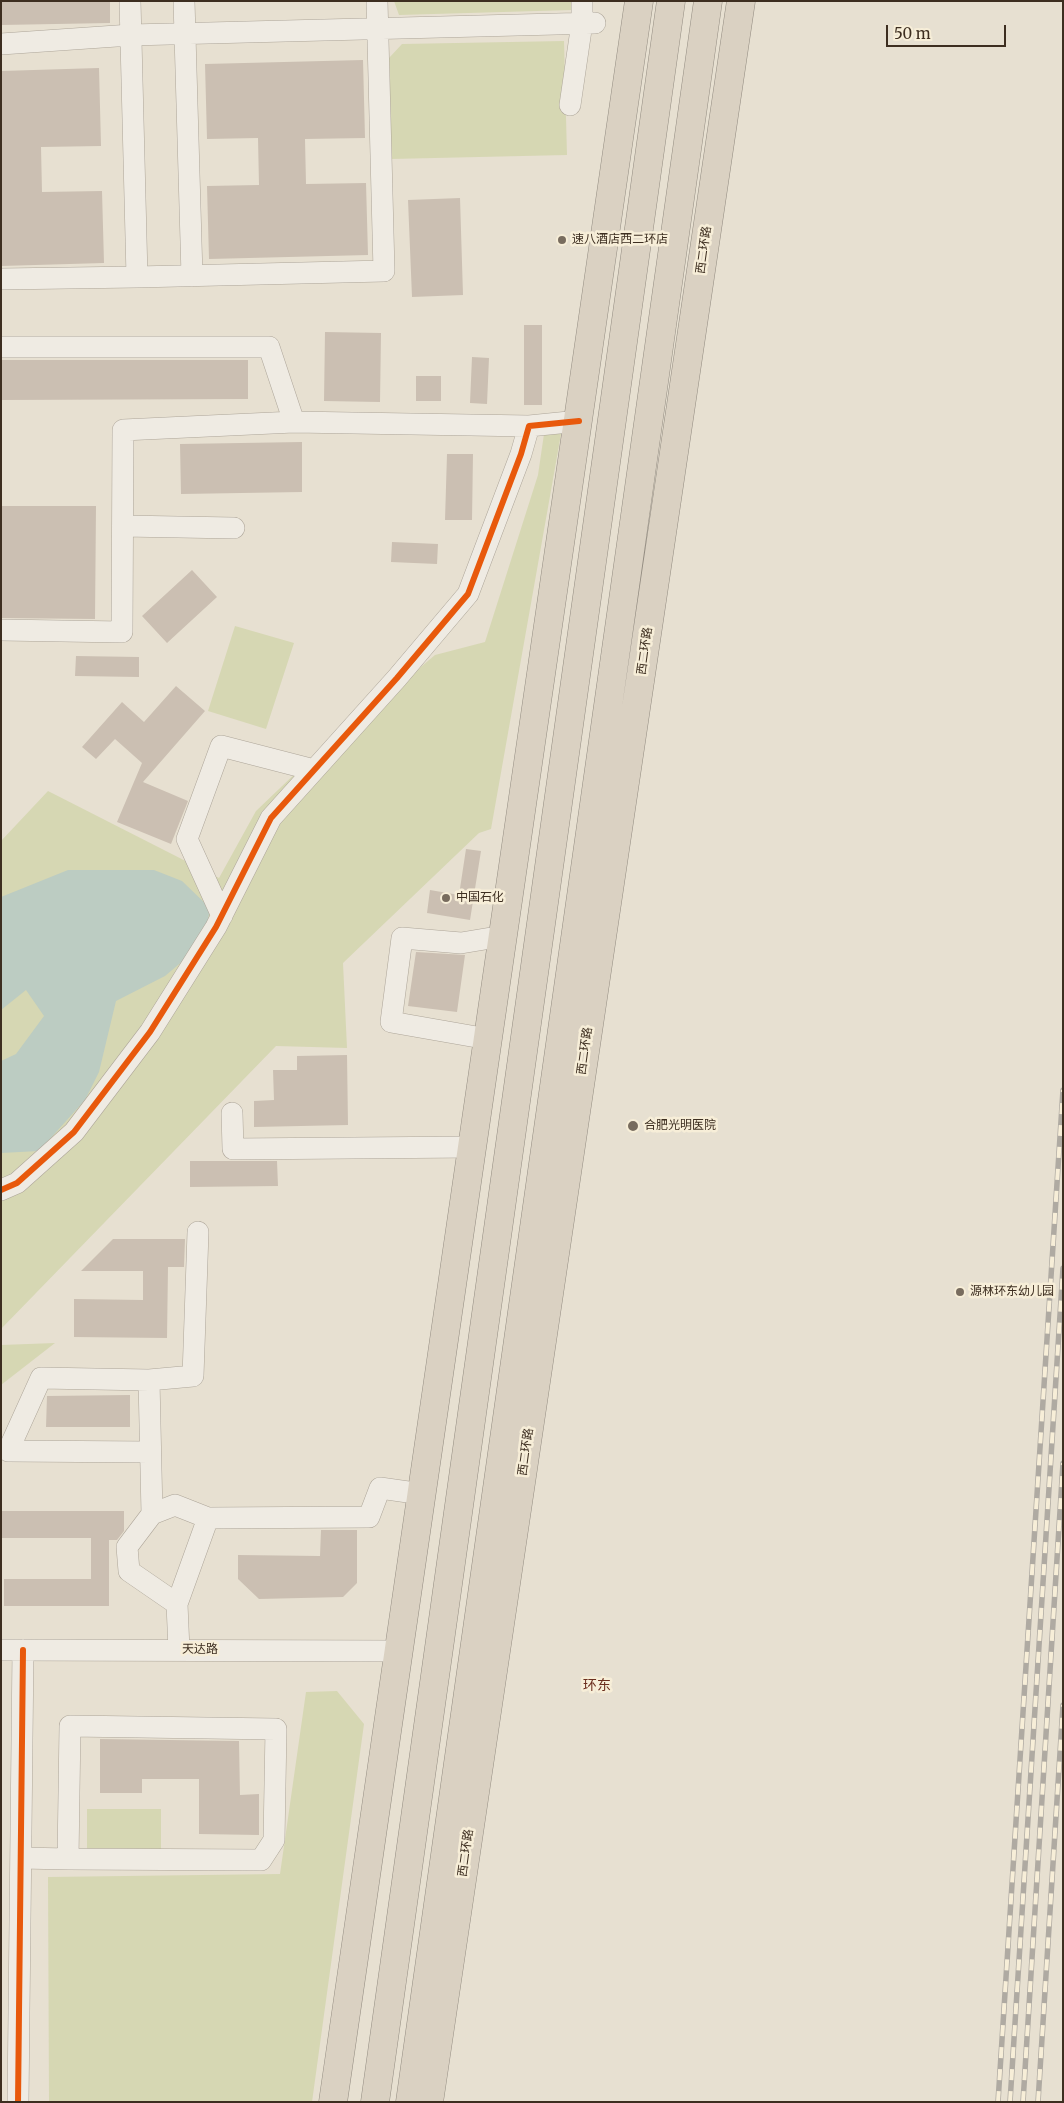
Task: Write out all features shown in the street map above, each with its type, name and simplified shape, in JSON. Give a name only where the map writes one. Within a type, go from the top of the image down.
[{"type":"highway","points":[[333,2102],[579,421],[638,1]]},
{"type":"highway","points":[[375,2102],[671,1]]},
{"type":"highway","name":"西二环路","points":[[410,2102],[708,1]]},
{"type":"highway","name":"西二环路","points":[[429,2102],[741,1]]},
{"type":"street","points":[[130,1],[137,277]]},
{"type":"street","points":[[184,1],[192,276]]},
{"type":"street","points":[[1,279],[384,271],[377,1]]},
{"type":"street","points":[[570,105],[588,23],[582,1]]},
{"type":"street","points":[[1,44],[131,35],[588,23]]},
{"type":"street","points":[[1,347],[270,347],[294,422]]},
{"type":"street","points":[[1,630],[122,632],[123,430],[294,422],[529,426],[579,421]]},
{"type":"street","points":[[1,1190],[17,1183],[74,1132],[150,1032],[222,916],[271,818],[397,678],[468,594],[521,454],[529,426]]},
{"type":"street","points":[[123,526],[234,528]]},
{"type":"street","points":[[222,916],[187,839],[221,746],[314,770]]},
{"type":"street","points":[[488,1039],[391,1022],[402,938],[461,943],[503,936]]},
{"type":"street","points":[[232,1113],[233,1149],[472,1147]]},
{"type":"street","points":[[150,1452],[8,1451],[41,1378],[149,1380],[192,1376],[198,1232]]},
{"type":"street","points":[[149,1380],[152,1514]]},
{"type":"street","points":[[177,1604],[129,1571],[127,1547],[152,1514],[175,1505],[208,1518],[369,1517],[380,1488],[422,1494]]},
{"type":"street","points":[[179,1650],[177,1604],[208,1518]]},
{"type":"street","name":"天达路","points":[[1,1650],[400,1651]]},
{"type":"street","points":[[18,2102],[23,1650]]},
{"type":"street","points":[[21,1858],[68,1859],[261,1860],[274,1840],[276,1729],[70,1726],[68,1859]]},
{"type":"green space","points":[[394,1],[572,1],[572,10],[399,15]]},
{"type":"green space","points":[[564,41],[567,155],[391,159],[389,58],[402,44]]},
{"type":"green space","points":[[544,434],[561,434],[491,829],[479,833],[343,963],[347,1048],[276,1046],[1,1329],[1,841],[48,791],[219,878],[256,811],[302,767],[435,655],[485,642],[538,475]]},
{"type":"green space","points":[[235,626],[294,643],[266,729],[208,711]]},
{"type":"green space","points":[[55,1343],[1,1385],[1,1345]]},
{"type":"green space","points":[[337,1691],[364,1724],[312,2102],[49,2102],[48,1877],[280,1874],[306,1692]]},
{"type":"green space","points":[[87,1809],[161,1809],[161,1851],[87,1851]]},
{"type":"shaded area","points":[[68,870],[154,870],[182,881],[210,908],[204,943],[165,976],[116,1001],[99,1072],[85,1100],[39,1151],[1,1153],[1,1061],[16,1054],[44,1016],[26,990],[1,1010],[1,897]]},
{"type":"building","points":[[1,1],[110,1],[110,23],[1,25]]},
{"type":"building","points":[[363,60],[365,138],[305,139],[306,184],[366,183],[368,255],[209,259],[207,186],[259,185],[258,138],[207,139],[205,64]]},
{"type":"building","points":[[99,68],[101,146],[41,147],[42,192],[102,191],[104,263],[1,266],[1,71]]},
{"type":"building","points":[[460,198],[463,295],[412,297],[408,200]]},
{"type":"building","points":[[524,325],[542,325],[542,405],[524,405]]},
{"type":"building","points":[[325,332],[381,333],[380,402],[324,401]]},
{"type":"building","points":[[472,357],[489,358],[487,404],[470,403]]},
{"type":"building","points":[[1,360],[248,360],[248,399],[1,400]]},
{"type":"building","points":[[416,376],[441,376],[441,401],[416,401]]},
{"type":"building","points":[[302,442],[302,492],[181,494],[180,444]]},
{"type":"building","points":[[447,454],[473,454],[472,520],[445,520]]},
{"type":"building","points":[[1,506],[96,506],[95,619],[1,618]]},
{"type":"building","points":[[392,542],[438,544],[437,564],[391,562]]},
{"type":"building","points":[[192,570],[217,597],[167,643],[142,616]]},
{"type":"building","points":[[76,656],[139,657],[139,677],[75,676]]},
{"type":"building","points":[[176,686],[205,711],[143,782],[188,801],[171,844],[117,822],[142,763],[115,739],[96,759],[82,747],[122,702],[144,722]]},
{"type":"building","points":[[466,849],[481,851],[470,920],[427,913],[430,890],[459,895]]},
{"type":"building","points":[[416,952],[465,955],[457,1012],[408,1006]]},
{"type":"building","points":[[347,1055],[348,1125],[254,1127],[254,1101],[274,1100],[273,1070],[297,1070],[297,1056]]},
{"type":"building","points":[[190,1161],[277,1161],[278,1186],[190,1187]]},
{"type":"building","points":[[113,1239],[185,1239],[184,1267],[168,1267],[167,1338],[74,1337],[74,1299],[143,1300],[143,1271],[81,1271]]},
{"type":"building","points":[[130,1395],[130,1427],[46,1427],[47,1396]]},
{"type":"building","points":[[2,1511],[124,1511],[124,1531],[117,1540],[109,1540],[109,1606],[4,1606],[4,1579],[91,1579],[91,1538],[2,1538]]},
{"type":"building","points":[[321,1530],[357,1530],[357,1583],[343,1597],[259,1599],[238,1579],[238,1555],[320,1556]]},
{"type":"building","points":[[100,1739],[239,1741],[240,1795],[259,1794],[259,1835],[199,1834],[199,1779],[142,1779],[142,1793],[100,1793]]},
{"type":"railway","points":[[998,2102],[1063,1090]]},
{"type":"railway","points":[[1010,2102],[1063,1268]]},
{"type":"railway","points":[[1023,2102],[1063,1463]]},
{"type":"railway","points":[[1038,2102],[1063,1705]]},
{"type":"cycle path","points":[[1,1190],[17,1183],[74,1132],[150,1032],[216,927],[271,818],[397,678],[468,594],[521,454],[529,426],[579,421]]},
{"type":"cycle path","points":[[18,2102],[23,1650]]},
{"type":"place","name":"速八酒店西二环店","points":[[562,240]]},
{"type":"place","name":"中国石化","points":[[446,898]]},
{"type":"place","name":"合肥光明医院","points":[[633,1126]]},
{"type":"place","name":"源林环东幼儿园","points":[[960,1292]]},
{"type":"district","name":"环东","points":[[597,1686]]}]
